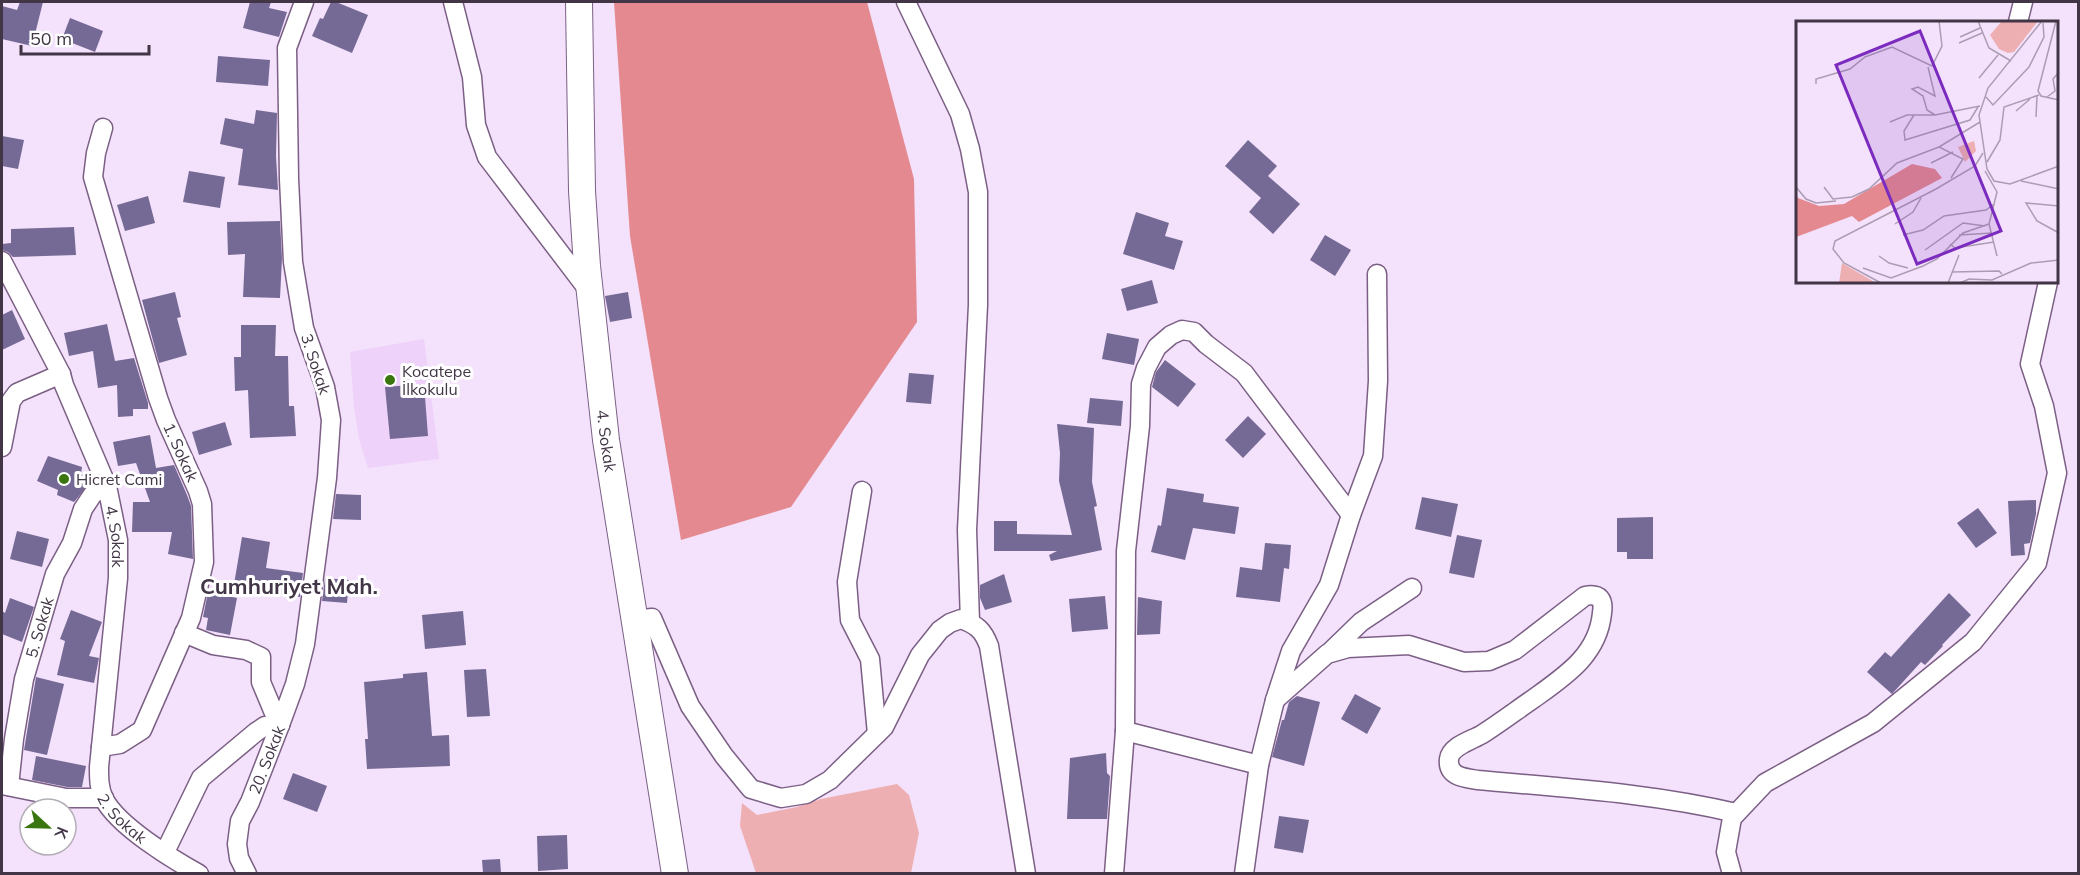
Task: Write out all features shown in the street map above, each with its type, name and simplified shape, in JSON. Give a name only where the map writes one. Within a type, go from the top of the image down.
[{"type":"street","name":"3. Sokak","points":[[280,725],[295,684],[304,644],[327,478],[331,420],[325,387],[302,321],[293,262],[287,48],[304,2]]},
{"type":"street","points":[[453,2],[472,76],[476,125],[487,157],[590,292]]},
{"type":"street","name":"4. Sokak","points":[[579,2],[582,191],[606,440],[675,873]]},
{"type":"street","points":[[906,2],[960,114],[970,149],[978,192],[978,305],[967,530],[970,622]]},
{"type":"street","points":[[2018,21],[2023,2]]},
{"type":"street","name":"1. Sokak","points":[[101,747],[120,744],[142,730],[191,618],[204,562],[202,504],[158,398],[93,177],[96,153],[103,128]]},
{"type":"street","name":"4. Sokak","points":[[2,261],[61,374],[107,486],[118,540],[118,578],[99,776],[104,798]]},
{"type":"street","points":[[1244,873],[1259,765],[1275,700],[1291,651],[1329,585],[1373,456],[1378,381],[1377,274]]},
{"type":"street","points":[[1732,873],[1726,852],[1732,818],[1765,783],[1874,723],[1973,642],[2037,563],[2057,473],[2044,406],[2030,364],[2048,284]]},
{"type":"street","points":[[1114,873],[1125,731],[1126,551],[1140,426],[1141,384],[1157,347],[1171,335],[1182,330],[1194,333],[1244,373],[1351,515]]},
{"type":"street","points":[[2,447],[11,401],[17,393],[61,374]]},
{"type":"street","name":"5. Sokak","points":[[5,786],[24,679],[55,574],[72,543],[83,509],[93,494],[107,486]]},
{"type":"street","points":[[862,491],[848,582],[850,620],[870,659],[876,734]]},
{"type":"street","points":[[1275,700],[1361,622],[1412,588]]},
{"type":"street","points":[[1327,654],[1348,648],[1409,645],[1464,662],[1489,661],[1515,650],[1586,596],[1600,597],[1603,602],[1602,616],[1596,637],[1588,653],[1573,670],[1483,734],[1453,750],[1449,760],[1451,771],[1457,776],[1478,780],[1609,792],[1696,804],[1736,813]]},
{"type":"street","points":[[634,620],[652,618],[690,706],[724,756],[751,789],[781,798],[806,794],[830,780],[884,727],[920,655],[940,630],[961,619],[978,626],[988,646],[1026,873]]},
{"type":"street","name":"20. Sokak","points":[[184,633],[213,645],[246,650],[261,657],[261,682],[280,725],[250,802],[240,821],[237,844],[239,858],[247,873]]},
{"type":"street","points":[[165,852],[201,778],[256,732],[265,726],[280,725]]},
{"type":"street","points":[[1125,731],[1259,765]]},
{"type":"street","name":"2. Sokak","points":[[5,786],[66,798],[104,798],[121,820],[199,873]]},
{"type":"shaded area","points":[[614,2],[867,2],[914,179],[917,322],[791,507],[681,540],[630,236]]},
{"type":"shaded area","name":"Kocatepe İlkokulu","points":[[424,339],[439,459],[368,468],[359,439],[354,407],[350,352]]},
{"type":"shaded area","points":[[897,784],[909,795],[919,833],[911,873],[756,873],[740,826],[742,803],[757,815]]},
{"type":"building","points":[[20,2],[43,2],[32,46],[2,39],[2,6],[17,10]]},
{"type":"building","points":[[250,2],[271,2],[269,8],[287,12],[279,37],[243,28]]},
{"type":"building","points":[[331,2],[368,15],[352,53],[312,36]]},
{"type":"building","points":[[70,18],[103,31],[95,52],[62,39]]},
{"type":"building","points":[[218,56],[270,60],[268,86],[216,82]]},
{"type":"building","points":[[256,110],[277,113],[278,190],[238,185],[243,149],[220,144],[225,118],[254,124]]},
{"type":"building","points":[[2,136],[24,140],[18,169],[2,166]]},
{"type":"building","points":[[1248,140],[1277,166],[1268,176],[1300,204],[1273,234],[1249,212],[1261,198],[1225,166]]},
{"type":"building","points":[[189,171],[225,177],[220,208],[183,202]]},
{"type":"building","points":[[148,196],[155,223],[125,231],[117,205]]},
{"type":"building","points":[[1136,212],[1169,223],[1165,236],[1183,241],[1174,270],[1123,254]]},
{"type":"building","points":[[280,221],[282,258],[280,298],[243,297],[245,254],[228,255],[227,222]]},
{"type":"building","points":[[74,227],[76,255],[13,257],[2,250],[2,244],[11,243],[11,229]]},
{"type":"building","points":[[1325,235],[1351,250],[1335,276],[1310,260]]},
{"type":"building","points":[[1152,280],[1158,303],[1127,311],[1121,289]]},
{"type":"building","points":[[175,292],[181,317],[177,318],[187,355],[159,363],[142,300]]},
{"type":"building","points":[[628,292],[632,318],[610,322],[605,296]]},
{"type":"building","points":[[12,310],[25,339],[2,350],[2,315]]},
{"type":"building","points":[[107,324],[115,361],[134,358],[148,403],[148,409],[133,409],[133,416],[118,417],[117,385],[98,388],[93,351],[69,356],[64,333]]},
{"type":"building","points":[[241,325],[276,325],[275,356],[288,356],[289,406],[294,406],[296,436],[250,438],[248,390],[235,391],[234,357],[241,357]]},
{"type":"building","points":[[1107,333],[1139,339],[1134,365],[1102,359]]},
{"type":"building","points":[[1165,360],[1196,384],[1178,407],[1152,387],[1156,372]]},
{"type":"building","points":[[909,373],[934,375],[931,404],[906,402]]},
{"type":"building","points":[[424,384],[428,436],[390,439],[385,387]]},
{"type":"building","points":[[1090,398],[1123,401],[1121,426],[1087,423]]},
{"type":"building","points":[[1248,416],[1266,434],[1243,458],[1225,440]]},
{"type":"building","points":[[225,422],[232,445],[199,455],[192,432]]},
{"type":"building","points":[[1057,424],[1094,428],[1092,482],[1102,550],[1051,561],[1049,555],[1057,551],[994,551],[994,521],[1017,521],[1017,534],[1072,535],[1059,481],[1060,453]]},
{"type":"building","points":[[150,435],[156,468],[174,465],[191,506],[193,559],[168,554],[172,532],[132,532],[133,502],[150,502],[136,463],[118,466],[113,442]]},
{"type":"building","name":"Hicret Cami","points":[[48,456],[82,467],[81,474],[91,478],[89,484],[74,502],[57,495],[58,490],[37,481]]},
{"type":"building","points":[[1167,488],[1204,494],[1203,502],[1239,507],[1235,534],[1193,528],[1185,560],[1151,552],[1158,525],[1161,526]]},
{"type":"building","points":[[336,494],[361,495],[361,520],[333,519]]},
{"type":"building","points":[[1422,497],[1458,504],[1451,537],[1415,529]]},
{"type":"building","points":[[2036,500],[2036,514],[2030,543],[2024,544],[2025,555],[2011,556],[2008,501]]},
{"type":"building","points":[[1978,508],[1997,533],[1976,548],[1957,523]]},
{"type":"building","points":[[1653,517],[1653,559],[1627,559],[1627,552],[1617,552],[1617,518]]},
{"type":"building","points":[[17,531],[49,539],[42,567],[10,559]]},
{"type":"building","points":[[1457,535],[1482,540],[1474,578],[1449,573]]},
{"type":"building","points":[[242,537],[270,542],[266,568],[303,573],[300,597],[261,592],[261,595],[233,590]]},
{"type":"building","points":[[1265,543],[1291,545],[1289,569],[1284,568],[1280,602],[1236,597],[1240,567],[1262,570]]},
{"type":"building","points":[[1004,574],[1012,602],[985,610],[980,598],[980,585]]},
{"type":"building","points":[[325,578],[349,580],[347,603],[322,601]]},
{"type":"building","points":[[208,592],[237,598],[230,635],[206,630],[208,618],[203,617]]},
{"type":"building","points":[[1949,593],[1971,615],[1925,665],[1921,662],[1892,694],[1867,672],[1885,652],[1891,657]]},
{"type":"building","points":[[1105,596],[1108,629],[1072,632],[1069,599]]},
{"type":"building","points":[[1138,597],[1162,601],[1160,634],[1137,635]]},
{"type":"building","points":[[10,598],[34,607],[22,642],[2,634],[2,611],[5,613]]},
{"type":"building","points":[[71,610],[102,622],[89,656],[99,658],[94,683],[57,675],[65,641],[60,639]]},
{"type":"building","points":[[463,611],[466,645],[425,649],[422,615]]},
{"type":"building","points":[[486,669],[490,716],[467,717],[464,670]]},
{"type":"building","points":[[427,672],[432,736],[449,735],[450,766],[367,769],[365,739],[368,739],[364,682],[403,678],[403,674]]},
{"type":"building","points":[[36,677],[64,684],[47,755],[24,750]]},
{"type":"building","points":[[1355,694],[1381,708],[1367,734],[1341,719]]},
{"type":"building","points":[[1297,696],[1320,702],[1304,766],[1272,757],[1289,702]]},
{"type":"building","points":[[1106,753],[1107,773],[1110,776],[1107,819],[1067,819],[1070,758]]},
{"type":"building","points":[[36,756],[86,766],[82,787],[67,787],[32,780]]},
{"type":"building","points":[[293,773],[327,786],[317,812],[283,799]]},
{"type":"building","points":[[1279,816],[1309,820],[1303,853],[1274,848]]},
{"type":"building","points":[[567,835],[568,869],[538,871],[537,836]]},
{"type":"building","points":[[500,859],[501,873],[483,873],[482,860]]},
{"type":"place","name":"Kocatepe İlkokulu","points":[[390,380]]},
{"type":"place","name":"Hicret Cami","points":[[64,479]]},
{"type":"district","name":"Cumhuriyet Mah.","points":[[289,586]]}]
